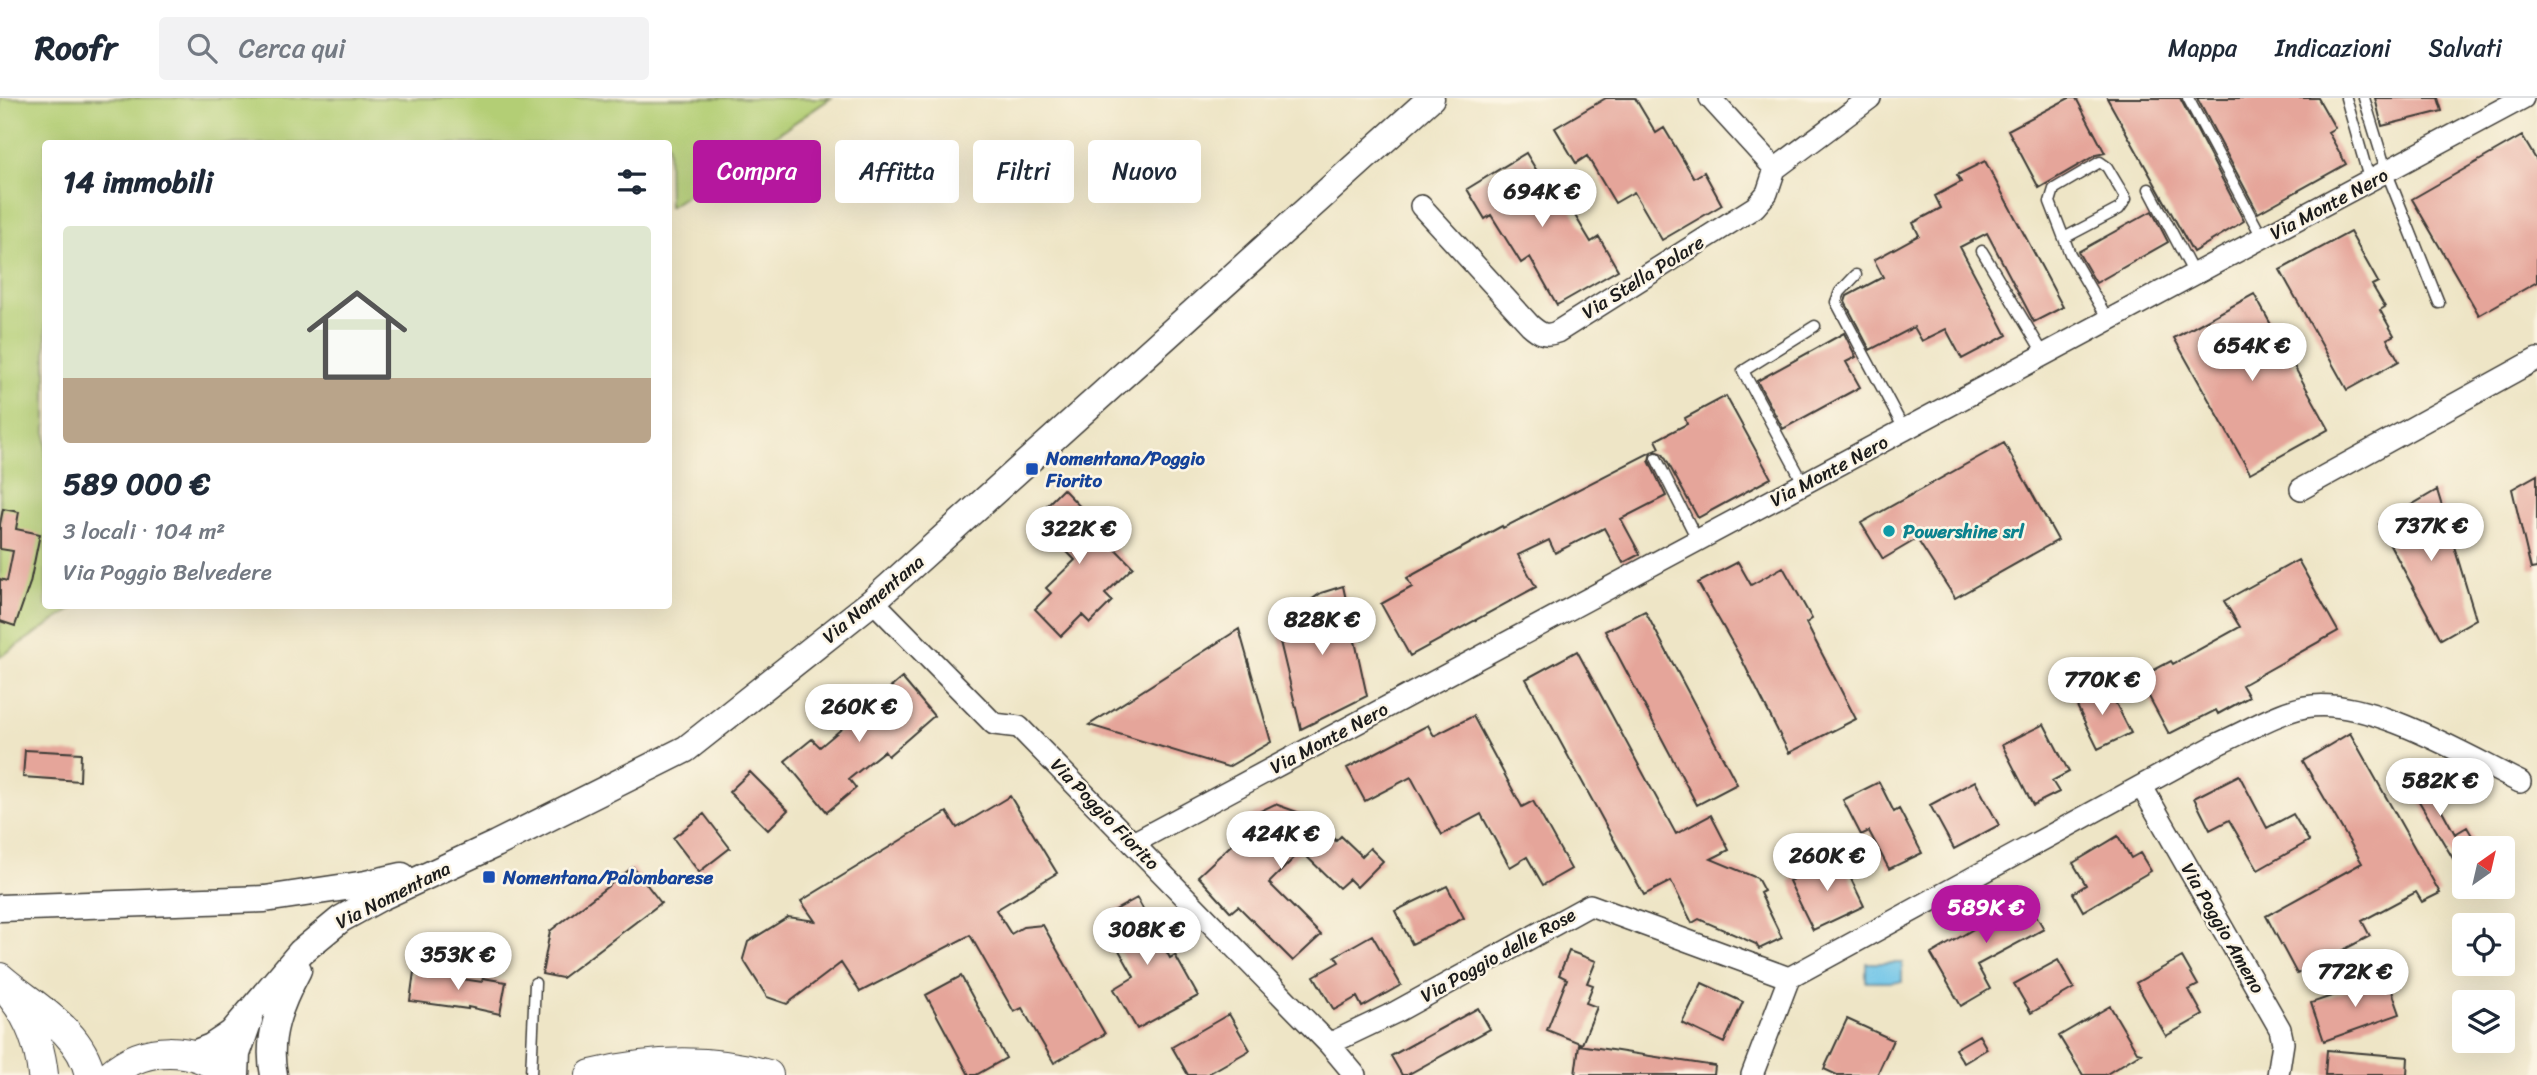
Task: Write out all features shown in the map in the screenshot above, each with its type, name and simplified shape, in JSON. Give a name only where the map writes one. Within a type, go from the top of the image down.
[{"type":"main road","points":[[0,979],[61,1027],[105,1051],[136,1058]]},
{"type":"main road","points":[[0,979],[18,1003],[39,1046],[44,1075]]},
{"type":"main road","points":[[61,1027],[81,1050],[90,1075]]},
{"type":"main road","points":[[110,1075],[136,1058],[169,1052],[191,1055],[212,1063],[228,1075]]},
{"type":"main road","points":[[591,1075],[674,1062],[732,1067],[768,1075]]},
{"type":"street","name":"Via Nomentana","points":[[191,1055],[223,1041],[243,1023],[281,973],[325,931],[354,911],[496,845],[686,748],[873,601],[1431,98]]},
{"type":"street","points":[[1710,98],[1775,169]]},
{"type":"street","name":"Via Stella Polare","points":[[1421,206],[1530,325],[1540,333],[1549,335],[1755,207],[1767,193],[1775,169],[1870,98]]},
{"type":"street","name":"Via Monte Nero","points":[[1133,843],[2523,98]]},
{"type":"street","points":[[2301,489],[2537,359]]},
{"type":"street","name":"Via Poggio Fiorito","points":[[873,601],[994,724],[1019,727],[1329,1044],[1355,1075]]},
{"type":"street","points":[[1752,1075],[1789,978],[2220,743],[2292,710],[2326,705],[2349,707],[2390,720],[2520,782]]},
{"type":"street","name":"Via Poggio Ameno","points":[[2142,787],[2280,1029],[2283,1043],[2278,1075]]},
{"type":"street","points":[[0,908],[265,899],[366,884],[410,874],[496,845]]},
{"type":"street","name":"Via Poggio delle Rose","points":[[1329,1044],[1396,1012],[1590,905],[1789,978]]},
{"type":"street","points":[[274,1075],[271,1054],[276,1016],[298,971],[325,931]]},
{"type":"street","name":"Via Nomentana","points":[[236,1075],[242,1038],[254,1009]]},
{"type":"lane","points":[[2188,98],[2263,239]]},
{"type":"lane","points":[[2346,98],[2379,177],[2439,303]]},
{"type":"lane","points":[[2364,98],[2379,177]]},
{"type":"lane","points":[[2064,238],[2119,209],[2126,198],[2107,167],[2100,162],[2054,189],[2050,202],[2070,254],[2109,321]]},
{"type":"lane","points":[[2149,189],[2195,276]]},
{"type":"lane","points":[[1982,251],[2045,356]]},
{"type":"lane","points":[[1856,275],[1840,292],[1836,302],[1905,430]]},
{"type":"lane","points":[[1804,484],[1744,371],[1815,326]]},
{"type":"lane","points":[[1656,458],[1698,541]]},
{"type":"lane","points":[[531,1075],[535,983]]},
{"type":"green space","points":[[0,98],[831,98],[769,140],[693,140],[693,191],[672,205],[672,140],[42,140],[42,609],[72,609],[0,657]]},
{"type":"water","points":[[1866,963],[1902,963],[1902,982],[1866,982]]},
{"type":"building","points":[[1606,98],[1635,98],[1656,133],[1664,128],[1694,178],[1704,172],[1722,205],[1662,240],[1634,192],[1615,203],[1587,156],[1576,163],[1555,128]]},
{"type":"building","points":[[2069,98],[2076,98],[2105,153],[2096,155],[2039,188],[2008,130]]},
{"type":"building","points":[[2107,98],[2180,98],[2244,221],[2193,252]]},
{"type":"building","points":[[2197,98],[2318,98],[2335,128],[2328,132],[2346,164],[2258,213]]},
{"type":"building","points":[[2375,98],[2438,98],[2442,111],[2382,126]]},
{"type":"building","points":[[2522,136],[2537,161],[2537,282],[2479,315],[2412,199]]},
{"type":"building","points":[[1526,153],[1554,199],[1562,194],[1591,242],[1599,237],[1618,270],[1557,305],[1530,257],[1521,263],[1491,215],[1485,219],[1467,189]]},
{"type":"building","points":[[1985,161],[2063,307],[2034,322],[1987,233],[1960,247],[2007,335],[1962,359],[1946,329],[1922,341],[1914,327],[1870,350],[1845,302],[1847,296],[1883,277],[1874,260],[1919,235],[1913,223],[1941,208],[1935,196],[1961,182],[1957,175]]},
{"type":"building","points":[[2152,211],[2168,242],[2096,283],[2078,252]]},
{"type":"building","points":[[2350,232],[2378,282],[2372,285],[2385,307],[2380,310],[2394,335],[2387,339],[2399,361],[2347,390],[2280,270]]},
{"type":"building","points":[[2254,294],[2329,429],[2250,473],[2174,338]]},
{"type":"building","points":[[1844,333],[1856,357],[1846,362],[1860,387],[1783,429],[1757,381]]},
{"type":"building","points":[[1726,396],[1771,478],[1698,518],[1663,454],[1654,451],[1660,448],[1656,440],[1687,424],[1685,418]]},
{"type":"building","points":[[2004,443],[2058,540],[1955,598],[1917,539],[1883,559],[1861,523]]},
{"type":"building","points":[[1651,452],[1649,461],[1666,496],[1621,519],[1640,554],[1623,563],[1604,528],[1555,553],[1549,540],[1518,555],[1536,587],[1410,656],[1381,604],[1412,587],[1407,578],[1502,526],[1503,528]]},
{"type":"building","points":[[2537,475],[2537,568],[2531,569],[2512,489]]},
{"type":"building","points":[[1063,489],[1093,520],[1090,523],[1133,567],[1105,594],[1112,601],[1090,623],[1082,615],[1061,636],[1035,609],[1051,593],[1046,588],[1075,560],[1034,518]]},
{"type":"building","points":[[2437,490],[2476,619],[2441,639],[2379,524]]},
{"type":"building","points":[[3,509],[19,512],[16,529],[40,534],[30,583],[15,626],[0,621],[0,579],[7,581],[13,551],[0,549]]},
{"type":"building","points":[[2298,560],[2338,631],[2242,685],[2249,697],[2218,714],[2216,710],[2169,734],[2139,678],[2171,661],[2173,664],[2240,627],[2224,601]]},
{"type":"building","points":[[1738,562],[1751,585],[1783,567],[1812,619],[1806,623],[1856,719],[1789,753],[1741,658],[1698,583]]},
{"type":"building","points":[[1343,586],[1367,696],[1301,729],[1276,625],[1321,593]]},
{"type":"building","points":[[1645,611],[1737,784],[1697,805],[1605,631]]},
{"type":"building","points":[[1239,629],[1271,742],[1228,767],[1089,725]]},
{"type":"building","points":[[1577,651],[1676,834],[1711,815],[1729,850],[1711,859],[1757,878],[1764,891],[1760,893],[1782,938],[1759,949],[1756,944],[1699,919],[1692,923],[1671,881],[1644,895],[1526,679]]},
{"type":"building","points":[[902,678],[934,716],[888,756],[884,751],[849,779],[856,788],[827,812],[785,761],[812,739],[820,747]]},
{"type":"building","points":[[2106,684],[2131,733],[2098,749],[2074,700]]},
{"type":"building","points":[[1473,716],[1522,807],[1533,801],[1571,869],[1543,885],[1527,857],[1510,867],[1481,814],[1442,835],[1411,777],[1365,801],[1347,768],[1428,725],[1434,736]]},
{"type":"building","points":[[2044,724],[2069,772],[2052,781],[2059,792],[2033,805],[2002,745]]},
{"type":"building","points":[[2350,733],[2440,893],[2422,902],[2416,892],[2362,921],[2370,936],[2297,974],[2266,916],[2362,863],[2303,761]]},
{"type":"building","points":[[25,750],[81,753],[80,781],[23,777]]},
{"type":"building","points":[[2416,763],[2455,834],[2467,827],[2472,836],[2452,836],[2452,857],[2401,771]]},
{"type":"building","points":[[750,772],[788,810],[768,830],[729,792]]},
{"type":"building","points":[[2239,775],[2267,828],[2293,814],[2309,841],[2258,870],[2229,820],[2210,830],[2194,798]]},
{"type":"building","points":[[1975,781],[1999,825],[1954,849],[1930,805]]},
{"type":"building","points":[[1879,782],[1894,812],[1899,809],[1922,853],[1889,869],[1869,831],[1861,835],[1843,800]]},
{"type":"building","points":[[1010,796],[1057,873],[996,910],[1011,934],[1023,927],[1043,925],[1105,1034],[1054,1063],[1022,1008],[1014,1012],[970,935],[860,992],[841,963],[787,1004],[767,997],[743,959],[748,942],[788,917],[815,921],[801,901],[947,812],[957,828]]},
{"type":"building","points":[[1275,804],[1314,818],[1336,841],[1341,836],[1362,856],[1370,848],[1383,861],[1357,887],[1349,879],[1339,888],[1301,851],[1269,883],[1321,935],[1293,961],[1238,906],[1231,912],[1198,876],[1243,834],[1233,824]]},
{"type":"building","points":[[704,814],[730,848],[699,872],[673,838]]},
{"type":"building","points":[[2118,836],[2131,858],[2140,853],[2151,871],[2083,911],[2073,893],[2086,885],[2073,863]]},
{"type":"building","points":[[1840,856],[1864,906],[1813,930],[1789,881]]},
{"type":"building","points":[[633,867],[661,903],[562,978],[542,974],[550,931]]},
{"type":"building","points":[[1447,886],[1464,918],[1412,944],[1395,911]]},
{"type":"building","points":[[2022,891],[2044,929],[1977,965],[1990,989],[1961,1006],[1931,954],[1982,924],[1977,915]]},
{"type":"building","points":[[1137,898],[1170,958],[1175,955],[1198,996],[1137,1029],[1114,989],[1134,977],[1101,918]]},
{"type":"building","points":[[1372,935],[1401,985],[1362,1007],[1357,997],[1334,1010],[1314,976],[1339,962],[1335,956]]},
{"type":"building","points":[[1569,951],[1596,961],[1587,983],[1593,985],[1586,1003],[1597,1007],[1582,1044],[1547,1030],[1567,979],[1559,975]]},
{"type":"building","points":[[2182,957],[2198,985],[2189,990],[2203,1015],[2166,1036],[2136,983]]},
{"type":"building","points":[[2058,960],[2074,988],[2031,1013],[2014,984]]},
{"type":"building","points":[[414,972],[482,982],[483,978],[506,982],[500,1014],[468,1007],[410,1001]]},
{"type":"building","points":[[961,976],[1006,1058],[976,1075],[969,1075],[926,995]]},
{"type":"building","points":[[2387,977],[2400,1014],[2324,1041],[2311,1003]]},
{"type":"building","points":[[1702,983],[1743,1002],[1724,1043],[1682,1023]]},
{"type":"building","points":[[2110,1006],[2137,1052],[2141,1053],[2105,1075],[2083,1075],[2059,1036]]},
{"type":"building","points":[[1478,1008],[1490,1029],[1407,1075],[1402,1075],[1391,1056]]},
{"type":"building","points":[[1229,1014],[1250,1050],[1206,1075],[1188,1075],[1172,1047]]},
{"type":"building","points":[[1847,1019],[1893,1040],[1877,1075],[1837,1075],[1824,1069]]},
{"type":"building","points":[[1979,1035],[1987,1049],[1964,1063],[1955,1049]]},
{"type":"building","points":[[1579,1045],[1715,1066],[1714,1075],[1575,1075]]},
{"type":"building","points":[[2327,1050],[2408,1057],[2407,1075],[2325,1075]]},
{"type":"place","name":"Nomentana/Poggio Fiorito","points":[[1032,469]]},
{"type":"place","name":"Powershine srl","points":[[1889,531]]},
{"type":"place","name":"Nomentana/Palombarese","points":[[489,877]]}]
